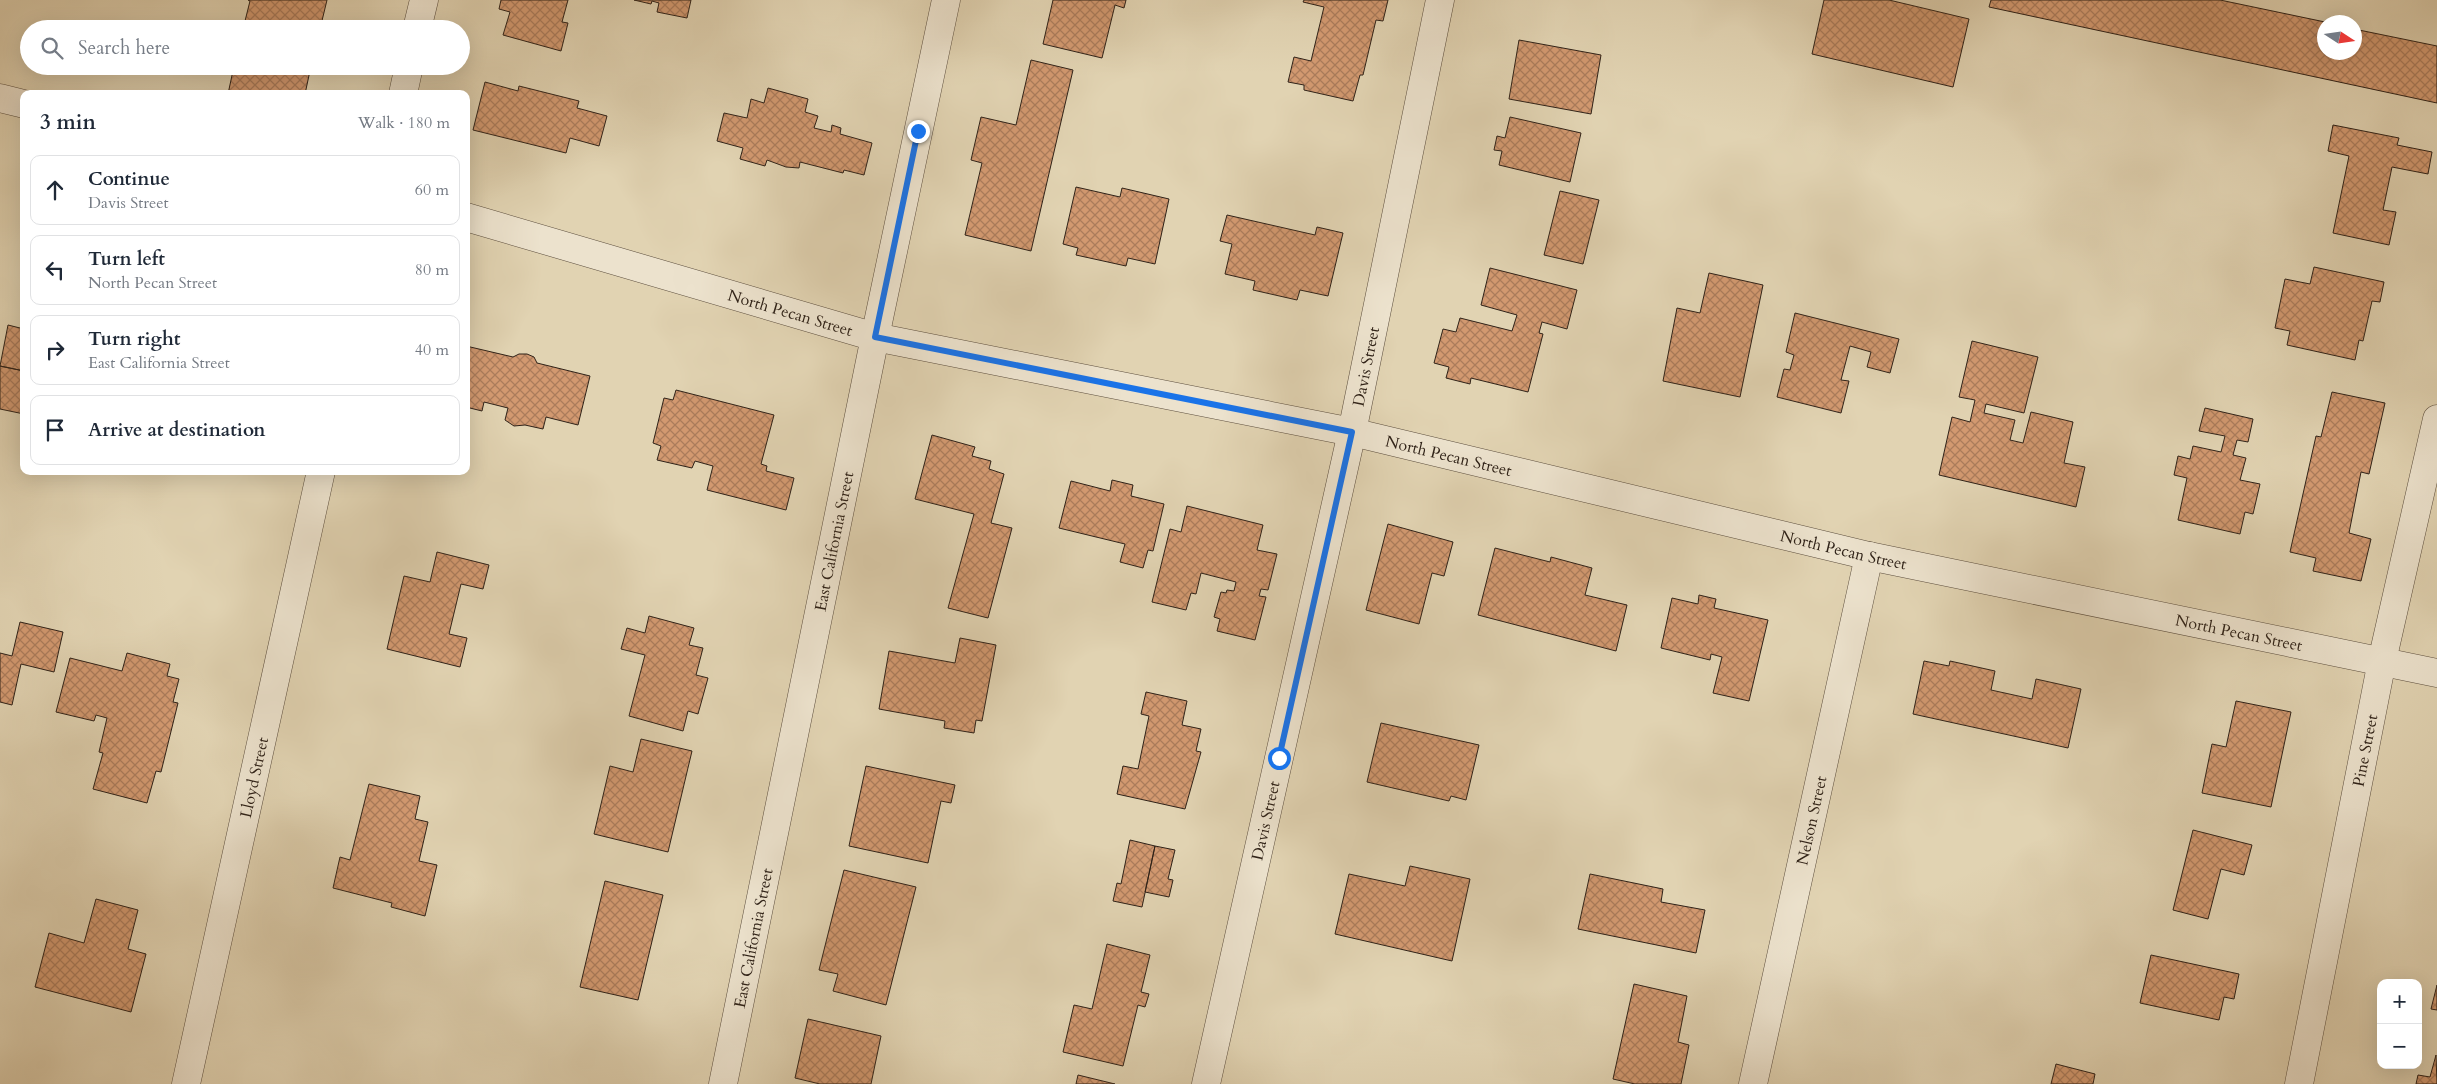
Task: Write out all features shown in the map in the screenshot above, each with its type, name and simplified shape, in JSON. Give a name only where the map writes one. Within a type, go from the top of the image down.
[{"type":"street","points":[[419,20],[424,0]]},
{"type":"street","name":"East California Street","points":[[723,1084],[875,337],[946,0]]},
{"type":"street","name":"Davis Street","points":[[1206,1084],[1352,432],[1440,0]]},
{"type":"street","points":[[404,90],[407,75]]},
{"type":"street","points":[[0,98],[20,103]]},
{"type":"street","name":"North Pecan Street","points":[[470,218],[875,337],[1352,432],[1868,556],[2437,673]]},
{"type":"street","name":"Pine Street","points":[[2299,1084],[2382,661],[2437,419]]},
{"type":"street","name":"Lloyd Street","points":[[186,1084],[320,475]]},
{"type":"street","name":"Nelson Street","points":[[1753,1084],[1868,556]]},
{"type":"building","points":[[248,0],[327,0],[322,20],[245,20],[250,1]]},
{"type":"building","points":[[501,0],[568,0],[562,22],[568,23],[561,51],[503,35],[510,12],[499,9]]},
{"type":"building","points":[[634,0],[691,0],[687,18],[657,12],[659,3],[652,1],[651,4]]},
{"type":"building","points":[[1053,0],[1126,0],[1124,8],[1115,5],[1102,58],[1043,44]]},
{"type":"building","points":[[1304,0],[1388,0],[1383,21],[1376,20],[1363,75],[1360,75],[1353,101],[1304,90],[1304,85],[1288,82],[1294,57],[1311,61],[1324,7],[1303,2]]},
{"type":"building","points":[[1824,0],[1889,0],[1969,19],[1953,87],[1812,54]]},
{"type":"building","points":[[1991,0],[2220,0],[2317,20],[2317,60],[2362,60],[2362,31],[2437,46],[2437,103],[1989,7]]},
{"type":"building","points":[[1519,40],[1601,55],[1591,114],[1509,99]]},
{"type":"building","points":[[1031,60],[1073,70],[1031,251],[965,235],[982,163],[971,160],[981,117],[1016,125]]},
{"type":"building","points":[[232,75],[309,75],[306,90],[229,90]]},
{"type":"building","points":[[485,82],[518,91],[519,86],[579,101],[577,108],[607,116],[599,146],[570,138],[566,153],[473,130]]},
{"type":"building","points":[[768,88],[808,99],[805,112],[818,116],[814,128],[831,132],[832,125],[841,128],[840,134],[872,143],[864,175],[844,170],[843,173],[800,162],[799,168],[786,167],[767,160],[765,166],[740,159],[743,148],[717,141],[724,113],[747,118],[751,99],[764,103]]},
{"type":"building","points":[[1510,117],[1581,133],[1570,182],[1499,165],[1502,151],[1494,150],[1497,136],[1505,138]]},
{"type":"building","points":[[2333,125],[2399,138],[2397,145],[2432,152],[2428,174],[2392,167],[2383,210],[2396,212],[2389,245],[2333,233],[2349,156],[2328,151]]},
{"type":"building","points":[[1076,187],[1120,197],[1122,188],[1169,199],[1155,264],[1128,258],[1126,266],[1076,255],[1078,248],[1063,244]]},
{"type":"building","points":[[1560,191],[1599,200],[1583,264],[1544,255]]},
{"type":"building","points":[[1227,215],[1315,235],[1317,227],[1343,233],[1328,296],[1300,290],[1297,300],[1253,290],[1255,281],[1225,274],[1232,244],[1220,241]]},
{"type":"building","points":[[2314,267],[2384,282],[2380,302],[2372,301],[2363,341],[2359,340],[2355,360],[2287,345],[2290,331],[2275,328],[2285,279],[2310,284]]},
{"type":"building","points":[[1490,268],[1577,290],[1567,329],[1542,322],[1539,333],[1543,334],[1528,392],[1471,378],[1470,384],[1446,378],[1449,367],[1434,363],[1443,329],[1456,332],[1460,318],[1512,331],[1517,315],[1481,305]]},
{"type":"building","points":[[1709,273],[1763,285],[1740,397],[1663,381],[1677,308],[1700,313]]},
{"type":"building","points":[[1795,313],[1899,339],[1890,373],[1867,367],[1871,352],[1850,346],[1841,380],[1849,381],[1841,413],[1777,397],[1784,369],[1790,370],[1794,355],[1786,352]]},
{"type":"building","points":[[8,325],[20,328],[20,370],[0,366]]},
{"type":"building","points":[[1972,341],[2038,357],[2024,413],[1986,404],[1984,413],[2015,420],[2010,440],[2023,443],[2031,412],[2073,422],[2064,463],[2085,467],[2076,507],[1939,475],[1952,417],[1970,422],[1975,400],[1959,397]]},
{"type":"building","points":[[470,347],[513,357],[519,354],[527,354],[534,357],[537,363],[590,376],[578,425],[546,417],[543,429],[525,425],[514,426],[505,420],[508,408],[484,402],[482,411],[470,408]]},
{"type":"building","points":[[0,366],[20,370],[20,413],[0,409]]},
{"type":"building","points":[[676,390],[774,415],[761,464],[767,466],[766,471],[794,478],[786,510],[707,490],[713,466],[695,461],[692,468],[657,460],[661,446],[653,443],[664,398],[673,400]]},
{"type":"building","points":[[2332,392],[2385,403],[2369,474],[2361,472],[2349,533],[2371,539],[2361,581],[2313,571],[2316,558],[2290,552],[2316,436],[2321,437]]},
{"type":"building","points":[[2205,408],[2253,419],[2248,442],[2237,440],[2233,455],[2246,458],[2240,480],[2260,484],[2253,514],[2245,512],[2240,534],[2178,520],[2187,478],[2174,475],[2178,456],[2190,459],[2193,446],[2221,452],[2225,436],[2199,431]]},
{"type":"building","points":[[932,435],[975,447],[972,456],[991,461],[989,469],[1004,474],[991,523],[1012,528],[988,618],[948,608],[974,514],[915,499]]},
{"type":"building","points":[[1112,480],[1133,485],[1131,496],[1164,504],[1153,551],[1148,550],[1143,568],[1120,562],[1125,544],[1059,528],[1071,481],[1110,491]]},
{"type":"building","points":[[1187,506],[1263,525],[1257,550],[1277,554],[1268,590],[1261,589],[1259,596],[1266,597],[1255,640],[1217,631],[1220,619],[1214,617],[1221,592],[1226,593],[1227,590],[1234,591],[1236,582],[1201,573],[1196,594],[1191,593],[1186,610],[1152,602],[1170,529],[1181,532]]},
{"type":"building","points":[[1388,524],[1453,542],[1444,576],[1432,573],[1419,624],[1366,610]]},
{"type":"building","points":[[1495,548],[1550,562],[1551,557],[1592,568],[1585,595],[1627,605],[1616,651],[1478,615]]},
{"type":"building","points":[[437,552],[489,565],[483,589],[461,584],[449,634],[467,638],[460,667],[387,649],[404,576],[430,582]]},
{"type":"building","points":[[1699,595],[1716,599],[1714,608],[1768,620],[1749,701],[1713,693],[1722,657],[1711,654],[1710,660],[1661,648],[1672,598],[1698,604]]},
{"type":"building","points":[[649,616],[694,628],[689,645],[703,648],[696,675],[708,678],[698,714],[688,711],[683,731],[629,716],[645,655],[621,649],[627,628],[645,633]]},
{"type":"building","points":[[20,622],[63,632],[54,672],[21,664],[12,705],[0,702],[0,653],[12,656]]},
{"type":"building","points":[[960,638],[996,645],[982,721],[976,720],[974,733],[944,728],[945,721],[879,709],[889,651],[955,663]]},
{"type":"building","points":[[127,653],[170,664],[167,676],[179,679],[173,702],[178,703],[161,772],[156,771],[147,803],[93,789],[103,753],[99,752],[107,718],[96,715],[94,721],[56,712],[70,658],[122,671]]},
{"type":"building","points":[[1924,661],[1949,666],[1950,661],[1995,671],[1991,690],[2032,699],[2036,679],[2081,689],[2068,748],[1913,714]]},
{"type":"building","points":[[1146,692],[1187,701],[1182,725],[1201,729],[1196,751],[1201,752],[1185,809],[1117,794],[1123,766],[1138,769],[1149,716],[1141,714]]},
{"type":"building","points":[[2236,701],[2291,712],[2271,807],[2202,793],[2212,744],[2226,747]]},
{"type":"building","points":[[1381,723],[1479,745],[1466,800],[1451,796],[1449,801],[1367,782]]},
{"type":"building","points":[[641,739],[692,751],[668,852],[594,834],[610,766],[633,772]]},
{"type":"building","points":[[866,766],[955,785],[951,803],[941,801],[928,863],[849,846]]},
{"type":"building","points":[[369,784],[420,796],[415,819],[428,822],[419,861],[437,865],[425,916],[391,907],[392,903],[333,888],[340,857],[350,860]]},
{"type":"building","points":[[2193,830],[2252,845],[2244,875],[2221,869],[2208,919],[2173,910]]},
{"type":"building","points":[[1130,840],[1155,846],[1142,907],[1113,901],[1117,883],[1121,884]]},
{"type":"building","points":[[1155,846],[1175,850],[1168,879],[1173,880],[1169,897],[1145,892]]},
{"type":"building","points":[[1410,866],[1470,879],[1452,961],[1335,934],[1349,874],[1405,886]]},
{"type":"building","points":[[844,870],[916,887],[886,1005],[833,991],[838,974],[819,970]]},
{"type":"building","points":[[1590,874],[1663,889],[1661,902],[1705,910],[1696,953],[1578,929]]},
{"type":"building","points":[[605,881],[663,895],[638,1000],[580,987]]},
{"type":"building","points":[[96,899],[138,910],[128,949],[146,954],[131,1012],[35,987],[49,933],[84,943]]},
{"type":"building","points":[[1107,944],[1150,955],[1141,992],[1149,994],[1145,1007],[1138,1005],[1123,1066],[1063,1052],[1074,1005],[1092,1009]]},
{"type":"building","points":[[2151,955],[2239,974],[2234,999],[2224,997],[2219,1020],[2140,1003]]},
{"type":"building","points":[[1634,984],[1687,996],[1678,1042],[1689,1045],[1681,1084],[1635,1084],[1613,1079]]},
{"type":"building","points":[[2437,985],[2437,1010],[2431,1009]]},
{"type":"building","points":[[808,1019],[881,1036],[871,1084],[820,1084],[795,1078]]},
{"type":"building","points":[[2436,1055],[2437,1084],[2416,1084],[2418,1075],[2430,1077]]},
{"type":"building","points":[[2056,1064],[2095,1074],[2093,1084],[2051,1084]]},
{"type":"building","points":[[1078,1075],[1115,1084],[1076,1084]]},
{"type":"route","points":[[918,131],[875,337],[1352,432],[1279,758]]}]
